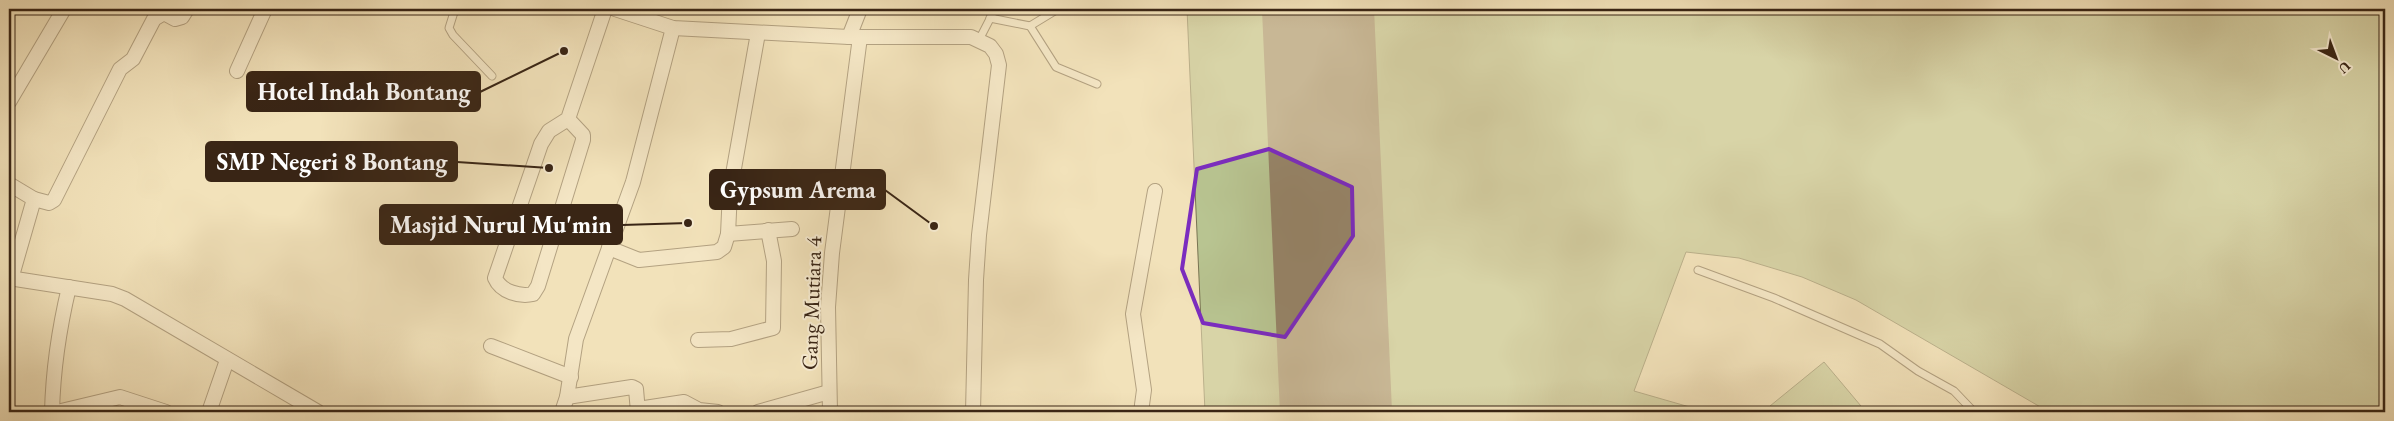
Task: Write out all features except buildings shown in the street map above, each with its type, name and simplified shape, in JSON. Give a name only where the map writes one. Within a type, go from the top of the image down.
[{"type":"street","points":[[9,102],[64,9]]},
{"type":"street","points":[[9,184],[34,199],[50,203],[54,200],[120,69],[133,59],[154,19],[164,13],[176,19],[182,17],[187,9]]},
{"type":"street","points":[[237,71],[265,9]]},
{"type":"street","points":[[568,119],[580,130],[583,140],[538,286],[533,294],[524,296],[508,291],[498,284],[495,278],[541,144],[549,131],[568,119],[604,9]]},
{"type":"street","points":[[615,9],[636,12],[673,28],[854,37],[971,37],[990,46],[996,54],[999,65],[979,235],[973,412]]},
{"type":"street","name":"Gang Mutiara 4","points":[[830,412],[828,307],[832,253],[854,37],[860,9]]},
{"type":"street","points":[[562,412],[571,377],[576,339],[633,182],[673,28]]},
{"type":"street","points":[[609,248],[639,260],[717,252],[724,248],[728,234],[730,191],[758,33]]},
{"type":"street","points":[[1141,412],[1144,390],[1133,314],[1155,191]]},
{"type":"street","points":[[34,199],[10,279],[112,294],[125,299],[318,412]]},
{"type":"street","points":[[728,234],[792,229]]},
{"type":"street","points":[[698,340],[731,338],[773,328],[774,261],[768,230]]},
{"type":"street","points":[[52,412],[55,357],[60,322],[69,288]]},
{"type":"street","points":[[491,346],[571,377]]},
{"type":"street","points":[[209,412],[227,360]]},
{"type":"street","points":[[567,397],[632,387],[636,389],[638,411],[684,402],[699,410],[718,412]]},
{"type":"street","points":[[758,412],[829,392]]},
{"type":"street","points":[[58,412],[120,398],[166,412]]},
{"type":"lane","points":[[455,9],[448,28],[453,36],[492,76]]},
{"type":"lane","points":[[979,40],[995,9]]},
{"type":"lane","points":[[990,18],[1030,26],[1058,9]]},
{"type":"lane","points":[[1030,26],[1056,67],[1096,84]]},
{"type":"lane","points":[[1698,270],[1774,298],[1880,344],[1918,371],[1954,391],[1974,412]]},
{"type":"highlighted area","points":[[1269,149],[1352,187],[1353,236],[1285,337],[1203,323],[1182,269],[1197,169]]},
{"type":"green space","points":[[1187,9],[1289,9],[1306,412],[1205,412]]},
{"type":"green space","points":[[1348,9],[2385,9],[2385,412],[2049,412],[1856,300],[1802,277],[1739,258],[1686,252],[1634,391],[1707,412],[1365,412]]},
{"type":"green space","points":[[1824,362],[1866,412],[1772,412],[1770,406]]},
{"type":"runway","points":[[1318,9],[1336,412]]},
{"type":"place","name":"Hotel Indah Bontang","points":[[564,51]]},
{"type":"place","name":"SMP Negeri 8 Bontang","points":[[549,168]]},
{"type":"place","name":"Masjid Nurul Mu'min","points":[[688,223]]},
{"type":"place","name":"Gypsum Arema","points":[[934,226]]}]
